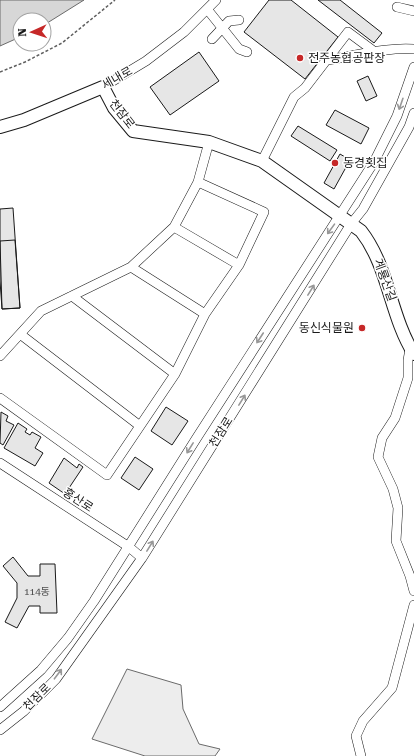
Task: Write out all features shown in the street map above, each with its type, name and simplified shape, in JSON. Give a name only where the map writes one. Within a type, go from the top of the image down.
[{"type":"main road","name":"세내로","points":[[0,127],[24,120],[103,87]]},
{"type":"main road","name":"천잠로","points":[[103,87],[114,108],[133,131],[209,142],[262,161],[341,215]]},
{"type":"main road","name":"계룡산길","points":[[341,215],[361,231],[370,242],[382,268],[398,319],[412,352]]},
{"type":"street","name":"세내로","points":[[103,87],[146,61],[184,32],[216,0]]},
{"type":"street","points":[[396,7],[414,11]]},
{"type":"street","points":[[207,9],[239,49],[247,52]]},
{"type":"street","points":[[212,39],[229,21],[239,20]]},
{"type":"street","points":[[262,161],[294,97],[305,88],[348,32],[375,52]]},
{"type":"street","points":[[327,60],[393,48],[414,49]]},
{"type":"street","name":"천잠로","points":[[0,707],[41,670],[68,638],[94,602],[374,162],[397,116],[414,67]]},
{"type":"street","name":"천잠로","points":[[0,730],[24,711],[56,679],[142,558],[370,196],[409,127],[414,113]]},
{"type":"street","points":[[0,356],[41,311],[131,267],[174,227],[198,182],[209,142]]},
{"type":"street","points":[[0,398],[107,475],[175,374],[205,314],[238,266],[264,212],[198,182]]},
{"type":"street","points":[[174,227],[238,266]]},
{"type":"street","points":[[131,267],[205,314]]},
{"type":"street","points":[[72,296],[175,374]]},
{"type":"street","points":[[20,334],[140,426]]},
{"type":"street","points":[[412,352],[408,360],[411,378],[395,418],[382,438],[378,457],[393,489],[398,508],[396,541],[410,576],[414,591]]},
{"type":"street","name":"홍산로","points":[[0,463],[129,547],[142,558]]},
{"type":"street","points":[[361,756],[356,736],[363,720],[392,688],[414,605]]},
{"type":"path","points":[[0,72],[25,62],[62,43],[115,0]]},
{"type":"shaded area","points":[[0,0],[84,0],[52,20],[52,12],[12,12],[12,41],[0,46]]},
{"type":"shaded area","points":[[127,669],[181,685],[183,709],[199,744],[220,749],[215,756],[145,756],[92,739]]},
{"type":"building","name":"전주농협공판장","points":[[269,0],[291,0],[338,37],[305,79],[244,32]]},
{"type":"building","points":[[318,0],[340,0],[382,33],[374,43]]},
{"type":"building","points":[[199,52],[219,81],[170,115],[150,87]]},
{"type":"building","points":[[368,76],[377,96],[366,101],[357,81]]},
{"type":"building","points":[[335,110],[369,128],[361,144],[326,125]]},
{"type":"building","points":[[298,126],[337,150],[330,161],[291,136]]},
{"type":"building","points":[[340,154],[350,160],[334,189],[324,183]]},
{"type":"building","points":[[13,208],[20,308],[2,309],[0,281],[0,209]]},
{"type":"building","points":[[15,240],[20,308],[2,309],[0,241]]},
{"type":"building","points":[[166,407],[188,421],[172,445],[151,431]]},
{"type":"building","points":[[1,412],[8,416],[6,421],[14,425],[3,445],[0,443]]},
{"type":"building","points":[[18,423],[27,429],[25,432],[30,435],[32,432],[41,437],[35,448],[43,453],[35,466],[4,448]]},
{"type":"building","points":[[135,457],[153,469],[139,490],[121,478]]},
{"type":"building","points":[[64,458],[77,468],[79,464],[83,467],[65,494],[49,483]]},
{"type":"building","points":[[13,557],[28,576],[40,576],[40,564],[55,564],[57,613],[40,613],[40,606],[29,606],[17,628],[5,622],[17,598],[17,583],[3,566]]},
{"type":"place","name":"전주농협공판장","points":[[300,58]]},
{"type":"place","name":"동경횟집","points":[[335,163]]},
{"type":"place","name":"동신식물원","points":[[362,328]]}]
